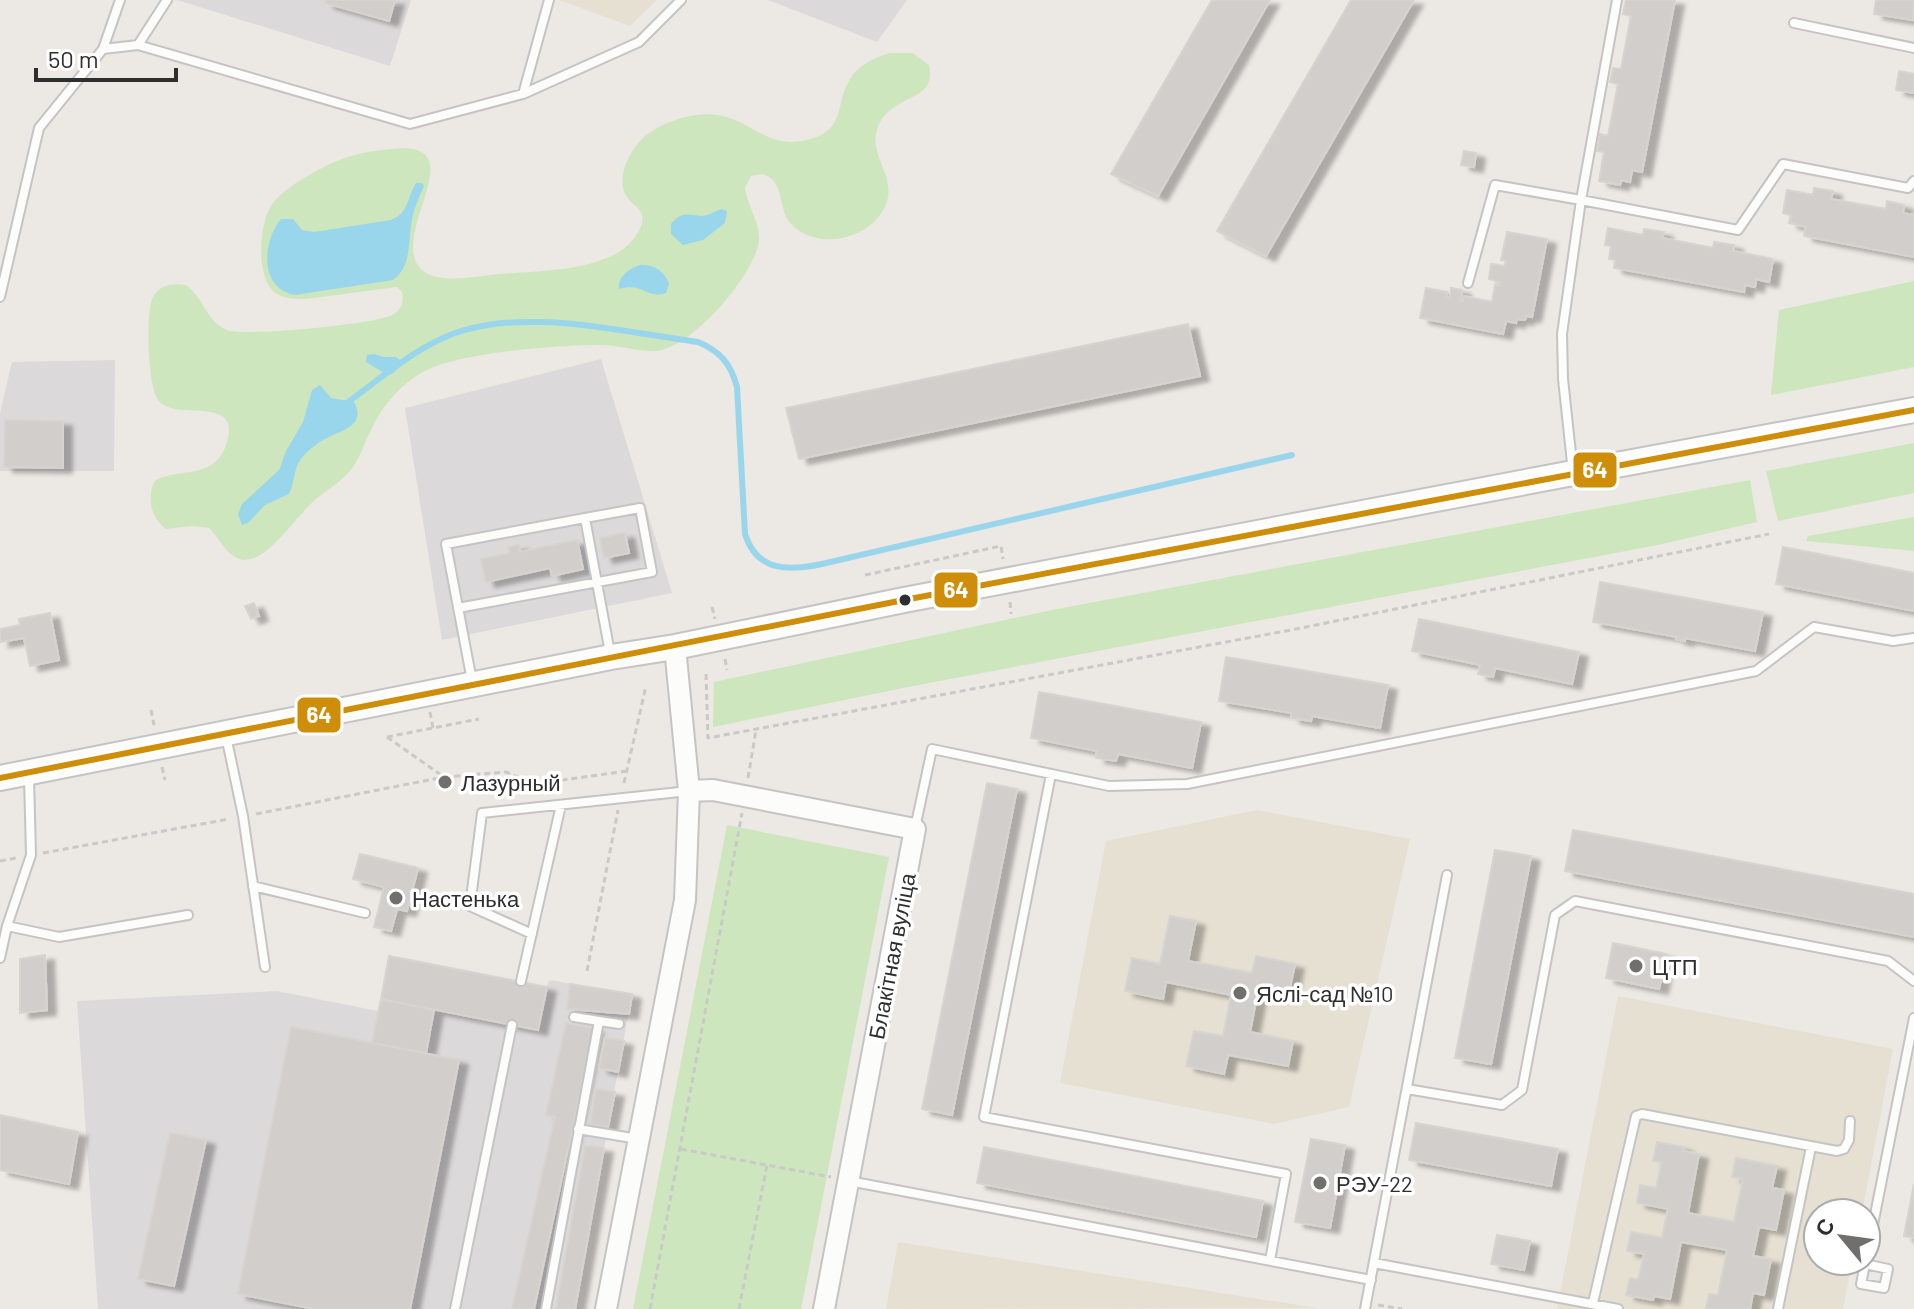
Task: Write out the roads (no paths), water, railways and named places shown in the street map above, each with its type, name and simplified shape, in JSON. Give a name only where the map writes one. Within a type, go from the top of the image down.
[{"type":"main road","points":[[0,778],[904,600],[1914,410]]},
{"type":"street","points":[[606,1309],[685,900],[689,791],[675,647]]},
{"type":"street","points":[[689,791],[713,790],[915,829]]},
{"type":"street","name":"Блакітная вуліца","points":[[824,1309],[915,829]]},
{"type":"lane","points":[[0,297],[39,128],[103,49],[120,0]]},
{"type":"lane","points":[[138,45],[167,0]]},
{"type":"lane","points":[[523,94],[549,0]]},
{"type":"lane","points":[[103,49],[138,45],[410,124],[523,94],[639,42],[681,0]]},
{"type":"lane","points":[[1573,473],[1563,379],[1562,334],[1581,200],[1617,0]]},
{"type":"lane","points":[[1794,23],[1914,48]]},
{"type":"lane","points":[[1468,283],[1495,185],[1738,230],[1783,164],[1908,188],[1914,181]]},
{"type":"lane","points":[[458,608],[652,572],[640,508],[446,544],[472,686]]},
{"type":"lane","points":[[585,518],[611,657]]},
{"type":"lane","points":[[915,829],[932,749],[1109,786],[1187,784],[1756,671],[1814,627],[1893,641],[1914,638]]},
{"type":"lane","points":[[226,735],[243,816],[265,967]]},
{"type":"lane","points":[[0,958],[7,926],[31,855],[29,772]]},
{"type":"lane","points":[[1051,774],[984,1117],[1286,1174],[1270,1260]]},
{"type":"lane","points":[[532,934],[470,906],[482,813],[689,791]]},
{"type":"lane","points":[[521,981],[561,805]]},
{"type":"lane","points":[[1366,1306],[1447,875]]},
{"type":"lane","points":[[253,886],[365,913]]},
{"type":"lane","points":[[1407,1089],[1502,1105],[1522,1090],[1555,915],[1575,901],[1888,961],[1914,981]]},
{"type":"lane","points":[[7,926],[59,937],[188,915]]},
{"type":"lane","points":[[574,1017],[619,1024]]},
{"type":"lane","points":[[1879,1197],[1914,1018]]},
{"type":"lane","points":[[546,1309],[599,1021]]},
{"type":"lane","points":[[455,1309],[512,1025]]},
{"type":"lane","points":[[1593,1303],[1636,1116],[1642,1114],[1811,1147],[1844,1149],[1849,1140],[1850,1121]]},
{"type":"lane","points":[[578,1129],[639,1139]]},
{"type":"lane","points":[[1778,1309],[1811,1147]]},
{"type":"lane","points":[[848,1181],[1371,1280]]},
{"type":"lane","points":[[1374,1263],[1618,1309]]},
{"type":"water","points":[[416,183],[424,186],[413,215],[408,255],[403,269],[393,280],[295,295],[275,284],[267,263],[268,252],[270,240],[281,219],[293,219],[302,230],[314,232],[391,220],[404,209]]},
{"type":"water","points":[[721,209],[727,211],[725,223],[703,240],[683,245],[671,234],[671,224],[681,216],[704,216]]},
{"type":"water","points":[[640,265],[662,272],[669,284],[666,293],[660,295],[627,287],[619,289],[625,274]]},
{"type":"water","points":[[367,355],[396,357],[400,360],[399,367],[392,374],[384,373],[366,362]]},
{"type":"water","points":[[320,385],[331,398],[354,402],[357,410],[355,422],[309,450],[298,463],[289,494],[265,505],[248,523],[242,525],[238,514],[242,504],[279,470],[303,422],[312,390]]},
{"type":"waterway","points":[[344,405],[415,353],[441,339],[501,323],[602,327],[698,342],[724,359],[737,387],[745,534],[757,556],[786,568],[822,564],[1292,455]]},
{"type":"place","name":"Лазурный","points":[[445,782]]},
{"type":"place","name":"Настенька","points":[[396,898]]},
{"type":"place","name":"ЦТП","points":[[1636,966]]},
{"type":"place","name":"Яслі-сад №10","points":[[1240,993]]},
{"type":"place","name":"РЭУ-22","points":[[1320,1183]]}]
